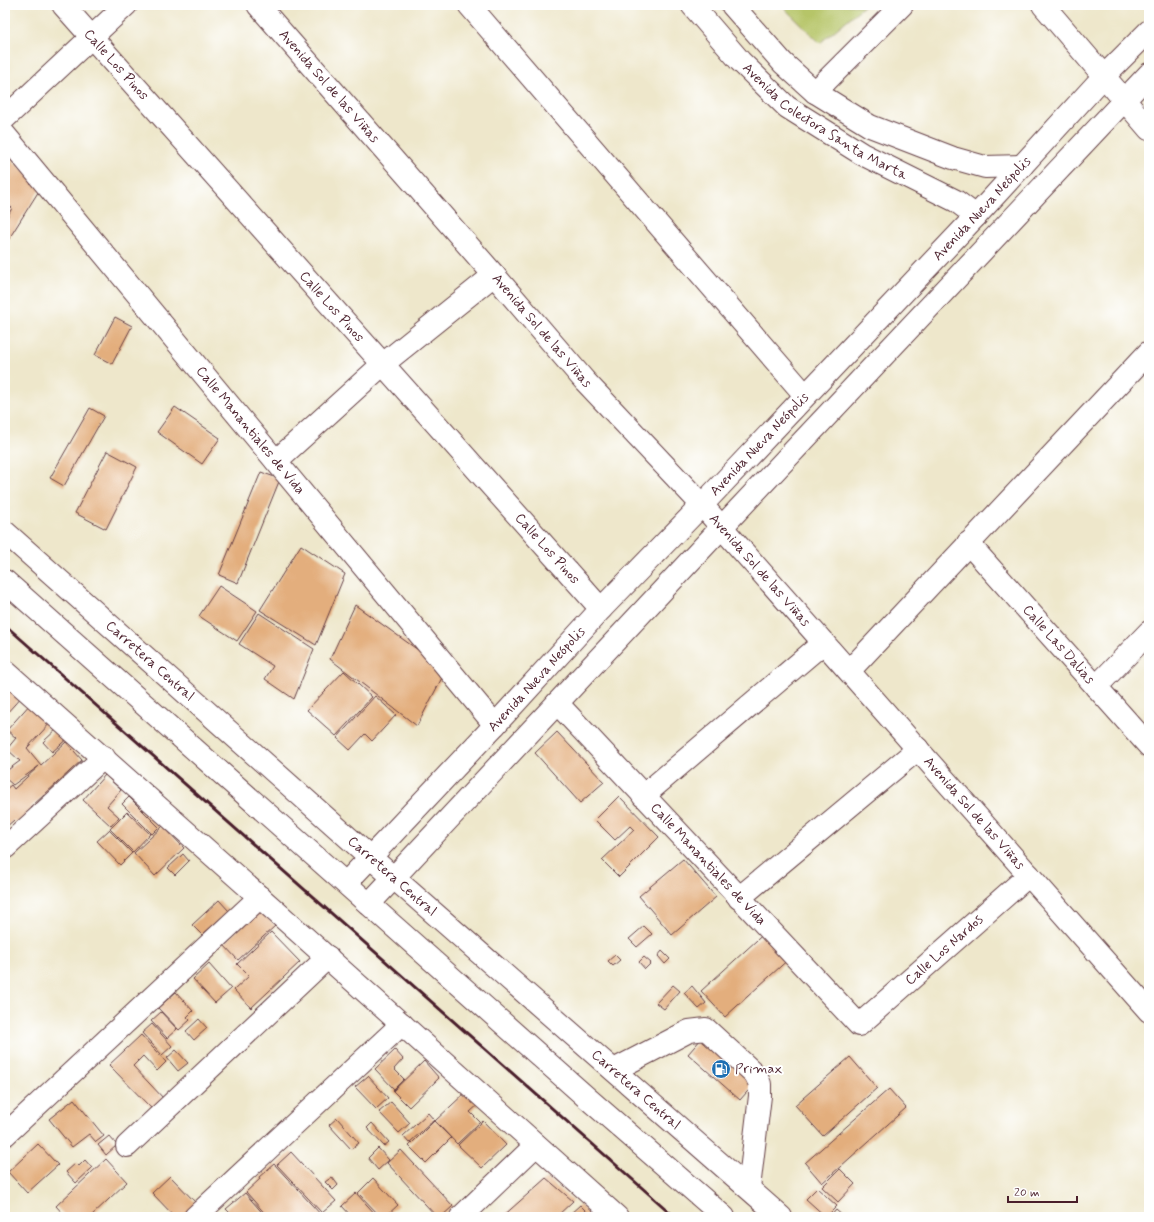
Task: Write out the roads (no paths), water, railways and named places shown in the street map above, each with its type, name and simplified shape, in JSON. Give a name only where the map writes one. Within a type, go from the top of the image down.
[{"type":"main road","name":"Calle Los Pinos","points":[[63,5],[601,609]]},
{"type":"main road","points":[[5,118],[126,5]]},
{"type":"main road","name":"Avenida Sol de las Viñas","points":[[258,5],[584,380],[702,505],[1149,1011]]},
{"type":"main road","points":[[469,5],[805,395]]},
{"type":"main road","name":"Avenida Colectora Santa Marta","points":[[692,5],[740,61],[787,107],[862,154],[956,202],[976,216]]},
{"type":"main road","name":"Avenida Colectora Santa Marta","points":[[732,5],[783,64],[814,92],[870,126],[953,158],[985,167],[1022,166]]},
{"type":"main road","points":[[814,92],[902,5]]},
{"type":"main road","points":[[1043,5],[1149,129]]},
{"type":"main road","name":"Avenida Nueva Neópolis","points":[[346,883],[495,725],[601,609],[702,505],[976,216],[1104,76],[1149,31]]},
{"type":"main road","name":"Avenida Nueva Neópolis","points":[[369,904],[1149,74]]},
{"type":"main road","name":"Calle Manantiales de Vida","points":[[5,135],[495,725]]},
{"type":"main road","points":[[276,461],[384,364],[494,275]]},
{"type":"main road","points":[[848,671],[1149,352]]},
{"type":"main road","name":"Carretera Central","points":[[5,532],[370,857],[781,1217]]},
{"type":"main road","name":"Calle Las Dalias","points":[[968,543],[1149,746]]},
{"type":"main road","points":[[5,581],[724,1217]]},
{"type":"main road","points":[[1096,687],[1149,632]]},
{"type":"main road","points":[[643,796],[823,643]]},
{"type":"main road","points":[[5,671],[104,757],[617,1217]]},
{"type":"main road","name":"Calle Manantiales de Vida","points":[[557,704],[859,1025]]},
{"type":"main road","points":[[739,898],[918,749]]},
{"type":"main road","points":[[5,848],[104,757]]},
{"type":"main road","name":"Calle Los Nardos","points":[[859,1025],[1029,875]]},
{"type":"main road","points":[[5,1135],[260,897]]},
{"type":"main road","points":[[127,1146],[328,957]]},
{"type":"main road","points":[[195,1217],[402,1024]]},
{"type":"main road","points":[[614,1070],[689,1031],[706,1029],[755,1074],[760,1084],[760,1096],[749,1188]]},
{"type":"main road","points":[[462,1217],[536,1145]]},
{"type":"railway","points":[[5,625],[675,1217]]},
{"type":"place","name":"Primax","points":[[721,1069]]}]
